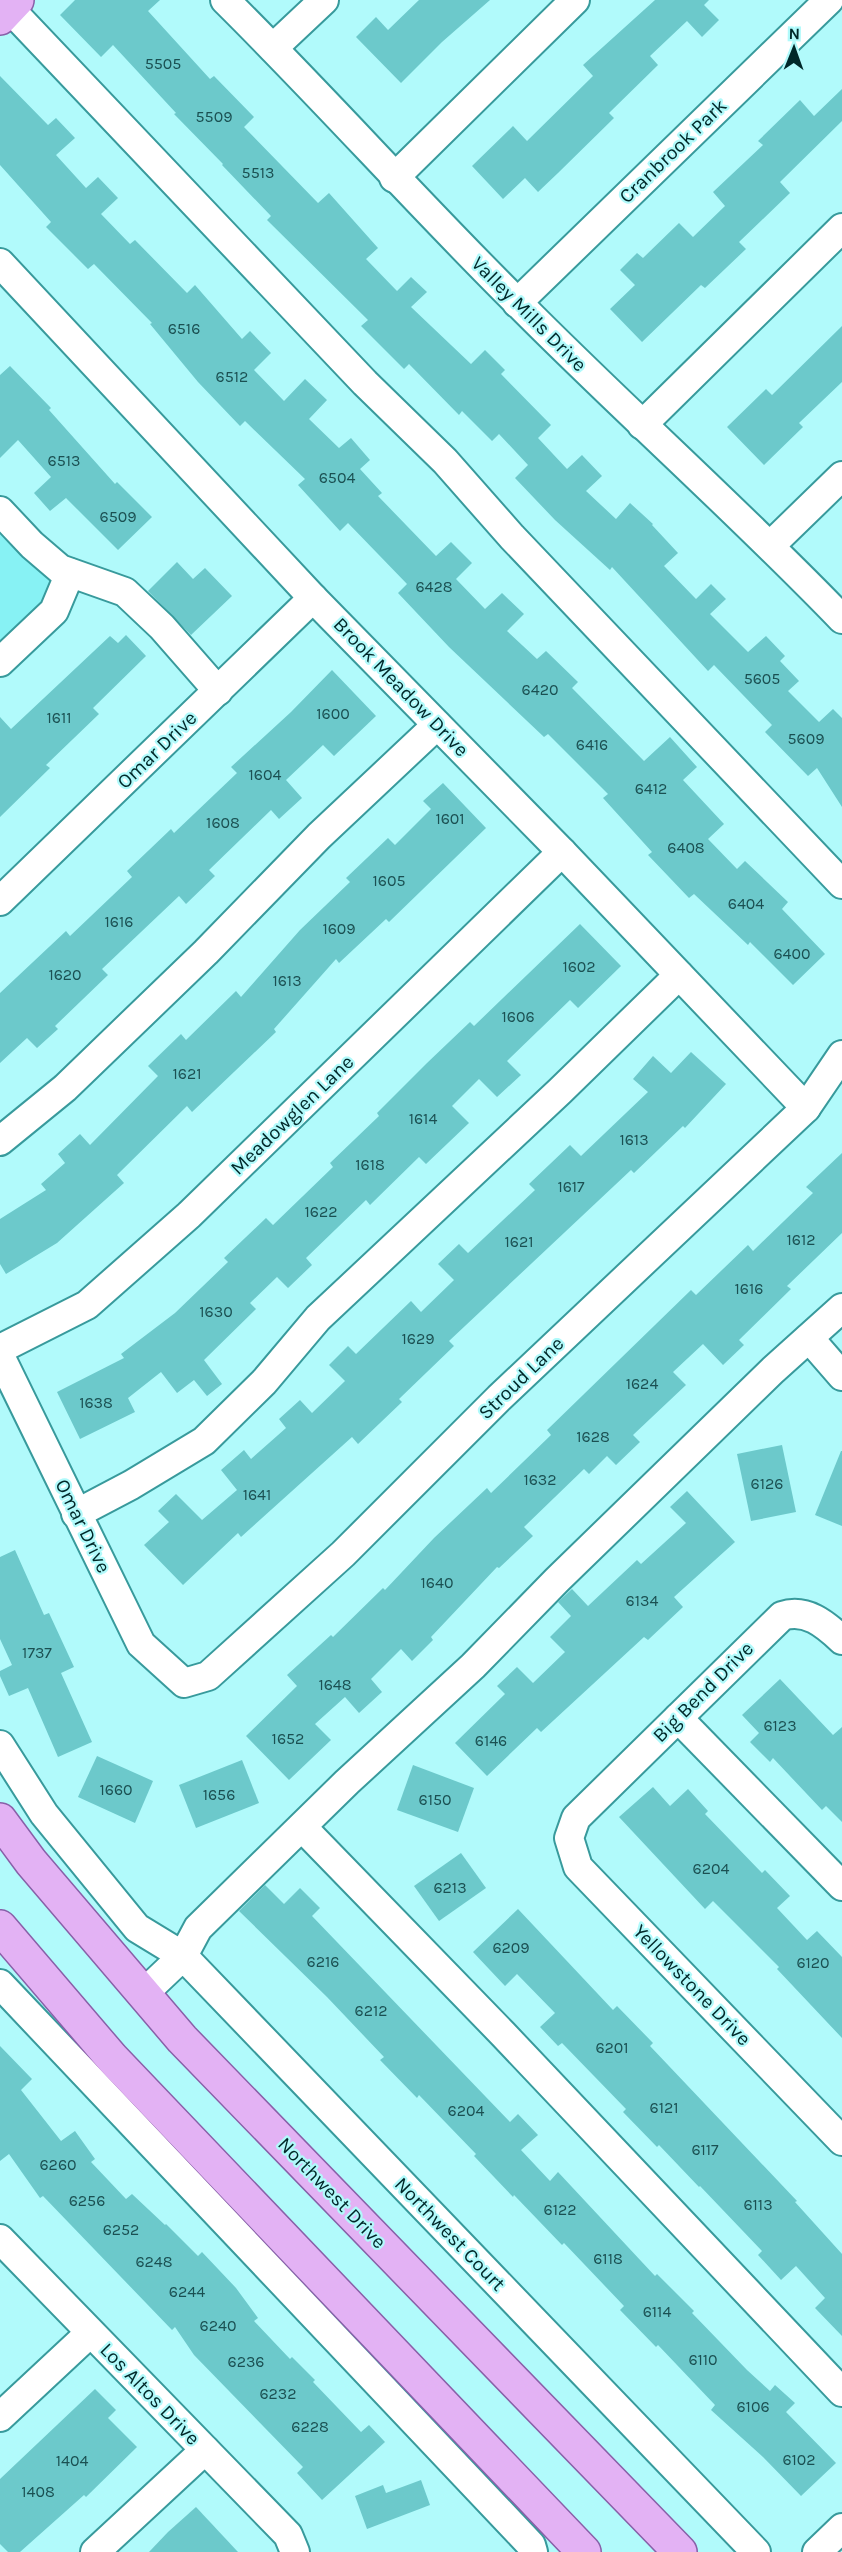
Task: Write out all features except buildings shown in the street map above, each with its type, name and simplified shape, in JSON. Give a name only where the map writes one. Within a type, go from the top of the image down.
[{"type":"main road","name":"Northwest Drive","points":[[0,1820],[31,1862],[182,2039],[680,2552]]},
{"type":"main road","points":[[0,1927],[112,2058],[584,2552]]},
{"type":"street","name":"Valley Mills Drive","points":[[225,0],[394,178],[517,303],[642,425],[771,544],[842,619]]},
{"type":"street","points":[[273,48],[324,0]]},
{"type":"street","points":[[394,178],[574,0]]},
{"type":"street","name":"Cranbrook Park","points":[[517,303],[829,0]]},
{"type":"street","points":[[9,9],[335,352],[445,460],[512,537],[842,884]]},
{"type":"street","points":[[642,425],[842,228]]},
{"type":"street","name":"Brook Meadow Drive","points":[[0,263],[314,598],[562,852],[806,1108]]},
{"type":"street","points":[[771,544],[842,476]]},
{"type":"street","points":[[0,511],[32,545],[60,569],[125,592],[162,627],[218,691]]},
{"type":"street","points":[[0,662],[54,611],[70,573]]},
{"type":"street","name":"Omar Drive","points":[[0,902],[314,598]]},
{"type":"street","points":[[0,1141],[64,1088],[106,1048],[206,952],[319,836],[437,724]]},
{"type":"street","name":"Meadowglen Lane","points":[[0,1349],[87,1305],[189,1215],[562,852]]},
{"type":"street","points":[[76,1514],[131,1485],[204,1441],[264,1382],[318,1318],[560,1091],[679,975]]},
{"type":"street","name":"Stroud Lane","points":[[184,1683],[208,1676],[343,1554],[500,1398],[806,1108],[842,1055]]},
{"type":"street","points":[[143,1994],[183,1956],[198,1928],[473,1666],[565,1572],[842,1308]]},
{"type":"street","points":[[809,1338],[842,1376]]},
{"type":"street","name":"Omar Drive","points":[[0,1356],[141,1644],[184,1683]]},
{"type":"street","name":"Big Bend Drive","points":[[576,1818],[782,1616],[793,1612],[819,1620],[842,1640]]},
{"type":"street","points":[[678,1718],[842,1886]]},
{"type":"street","name":"Northwest Court","points":[[0,1745],[44,1814],[136,1928],[183,1956],[756,2552]]},
{"type":"street","name":"Yellowstone Drive","points":[[576,1818],[569,1838],[578,1867],[842,2141]]},
{"type":"street","points":[[302,1827],[503,2034],[842,2392]]},
{"type":"street","points":[[0,1984],[531,2544],[533,2552]]},
{"type":"street","name":"Los Altos Drive","points":[[0,2239],[288,2535],[295,2552]]},
{"type":"street","points":[[0,2417],[90,2333]]},
{"type":"street","points":[[95,2552],[205,2450]]},
{"type":"street","points":[[817,2552],[842,2528]]},
{"type":"shaded area","points":[[0,522],[53,576],[52,594],[0,643]]}]
